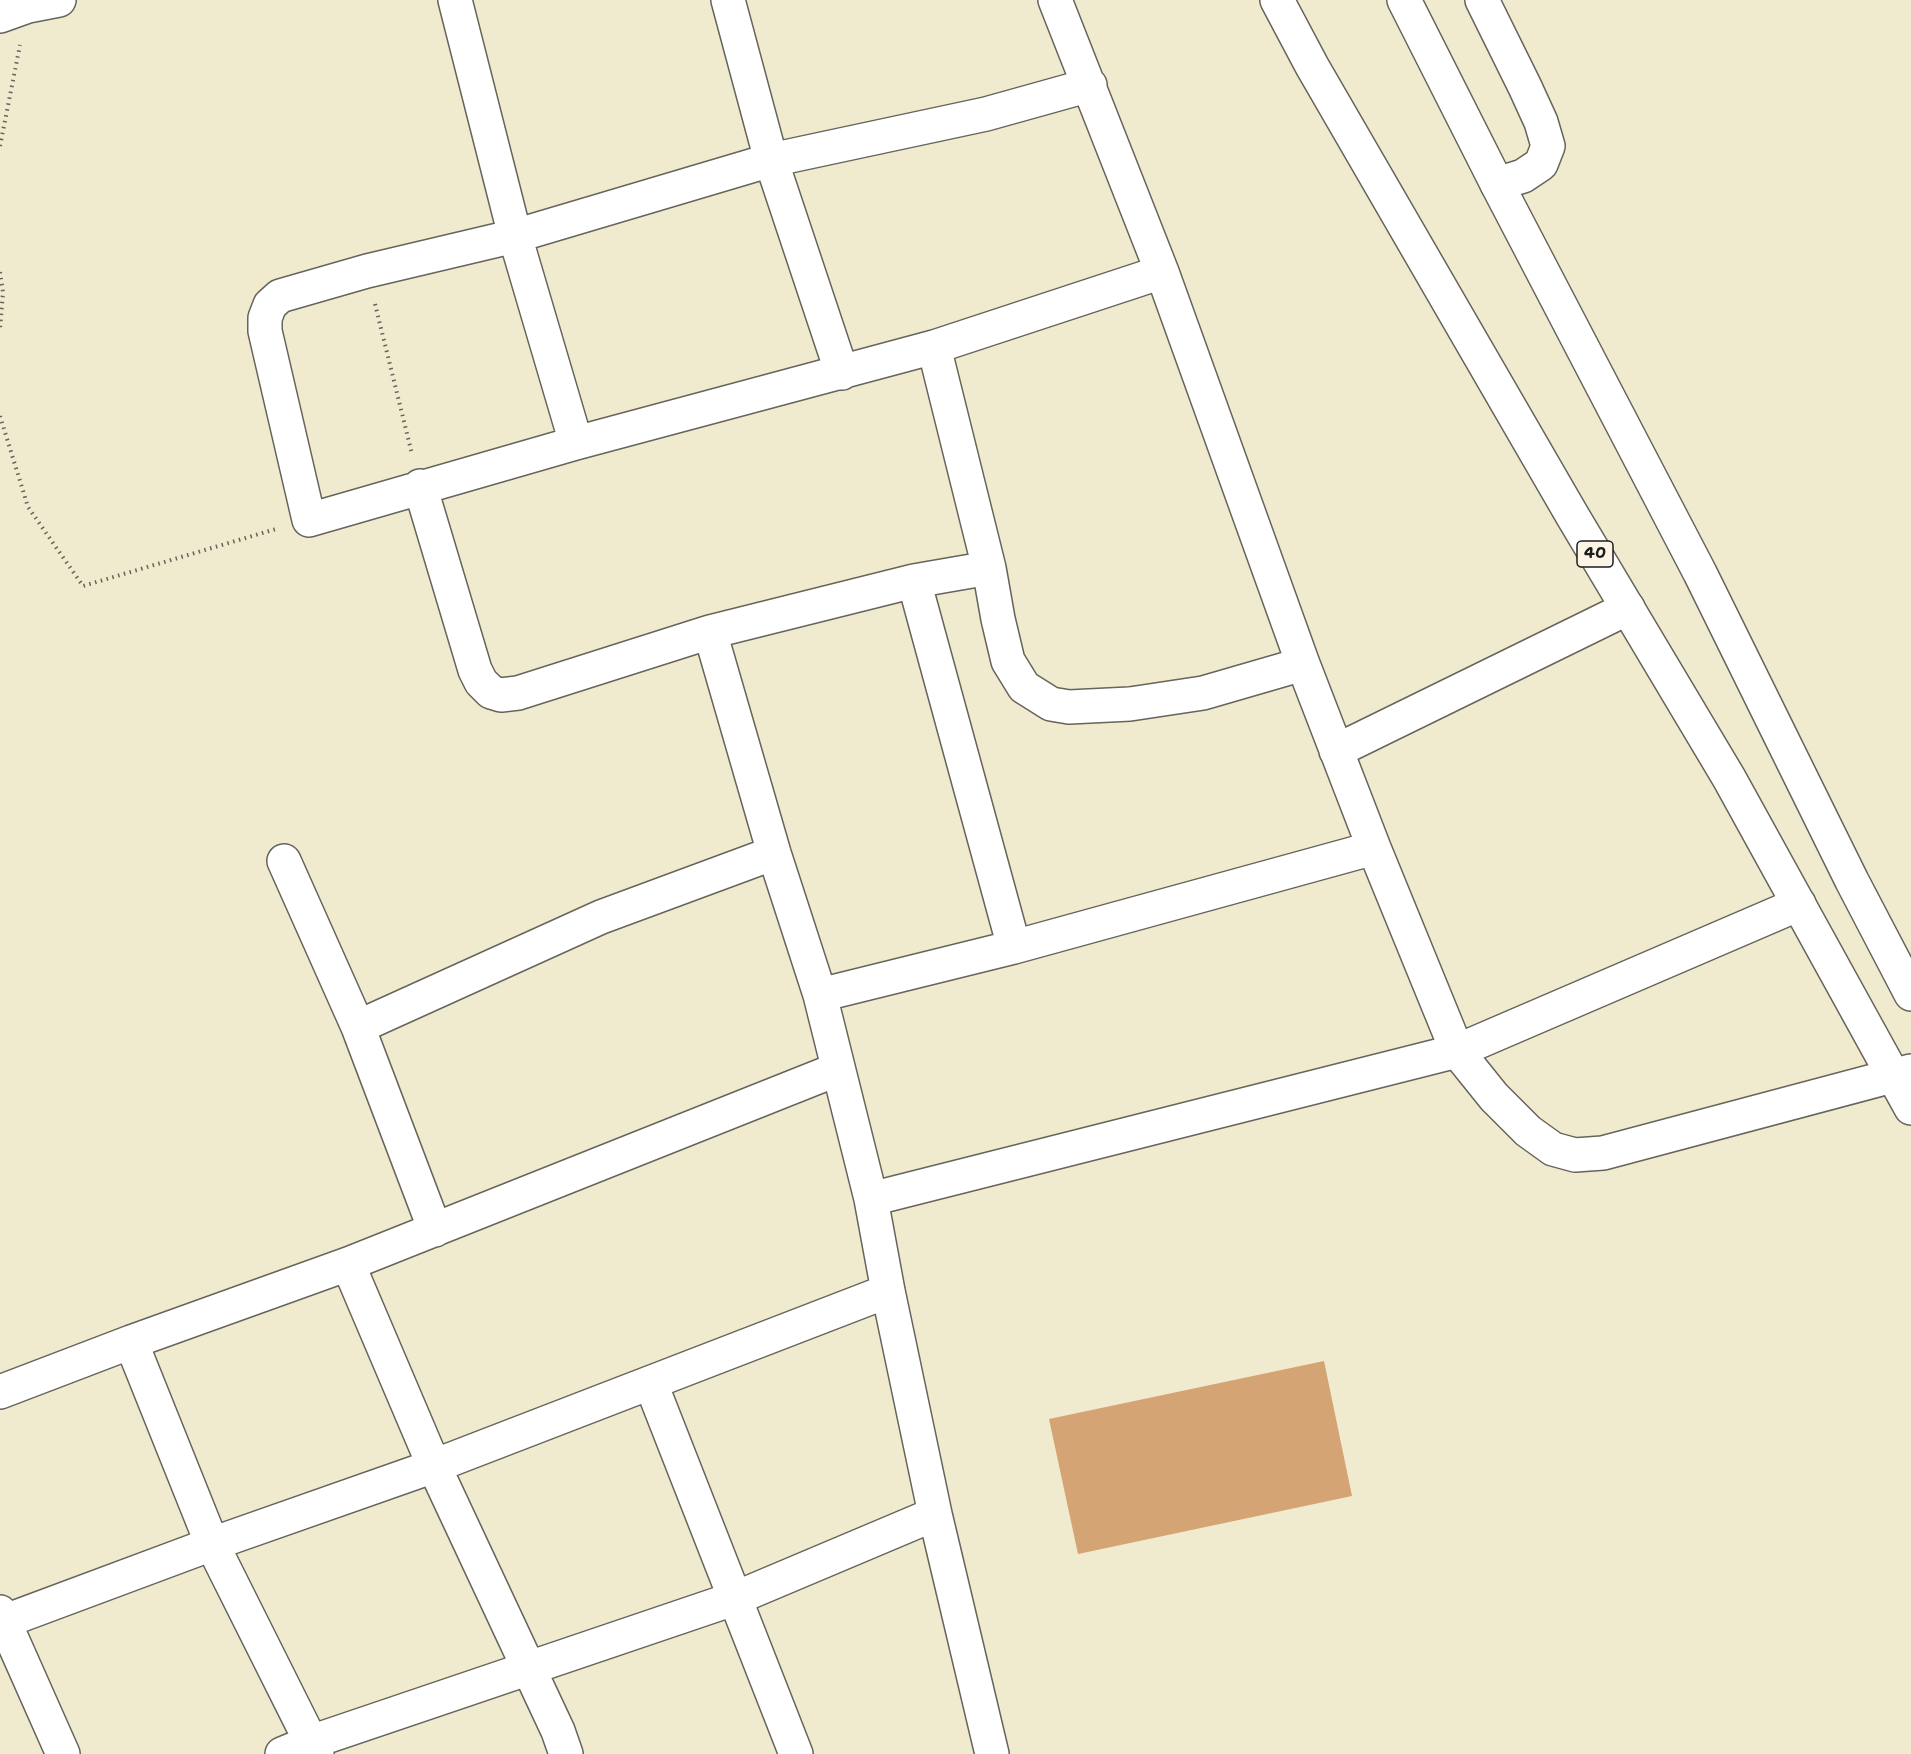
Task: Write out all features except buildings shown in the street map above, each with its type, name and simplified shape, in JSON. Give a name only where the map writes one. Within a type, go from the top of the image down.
[{"type":"main road","points":[[455,0],[515,236],[576,443]]},
{"type":"main road","points":[[728,0],[771,160],[842,373]]},
{"type":"main road","points":[[1055,0],[1162,272],[1336,751],[1457,1051],[1494,1097],[1528,1131],[1553,1149],[1575,1155],[1603,1153],[1902,1073]]},
{"type":"main road","name":"40","points":[[1278,0],[1318,76],[1729,778],[1799,904],[1902,1073],[1911,1108]]},
{"type":"main road","points":[[1404,0],[1497,184],[1700,573],[1852,881],[1911,994]]},
{"type":"main road","points":[[1482,0],[1541,122],[1548,146],[1541,164],[1523,176],[1497,184]]},
{"type":"main road","points":[[1090,85],[986,114],[771,160],[515,236],[367,271],[280,296],[270,305],[265,331],[309,520],[420,486],[934,347],[1162,272]]},
{"type":"main road","points":[[934,347],[989,568],[1008,661],[1024,687],[1051,704],[1069,707],[1160,701],[1203,693],[1303,664]]},
{"type":"main road","points":[[420,486],[475,670],[481,682],[491,692],[501,695],[518,693],[710,632],[914,581],[989,568]]},
{"type":"main road","points":[[914,581],[1014,947]]},
{"type":"main road","points":[[1336,751],[1628,608]]},
{"type":"main road","points":[[710,632],[774,853],[820,995],[871,1199],[935,1514],[992,1754]]},
{"type":"main road","points":[[820,995],[1014,947],[1374,848]]},
{"type":"main road","points":[[358,1027],[601,917],[774,853]]},
{"type":"main road","points":[[284,861],[358,1027],[435,1230]]},
{"type":"main road","points":[[871,1199],[1457,1051],[1799,904]]},
{"type":"main road","points":[[0,1392],[348,1264],[838,1069]]},
{"type":"main road","points":[[348,1264],[434,1466],[558,1731],[566,1754]]},
{"type":"main road","points":[[63,1754],[1,1619],[434,1466],[888,1291]]},
{"type":"main road","points":[[131,1342],[212,1544],[303,1750],[736,1598],[935,1514]]},
{"type":"main road","points":[[651,1384],[796,1754]]},
{"type":"path","points":[[0,146],[28,6]]},
{"type":"path","points":[[367,271],[420,486]]},
{"type":"path","points":[[0,272],[3,292],[0,329]]},
{"type":"path","points":[[0,416],[28,507],[83,586],[309,520]]}]
